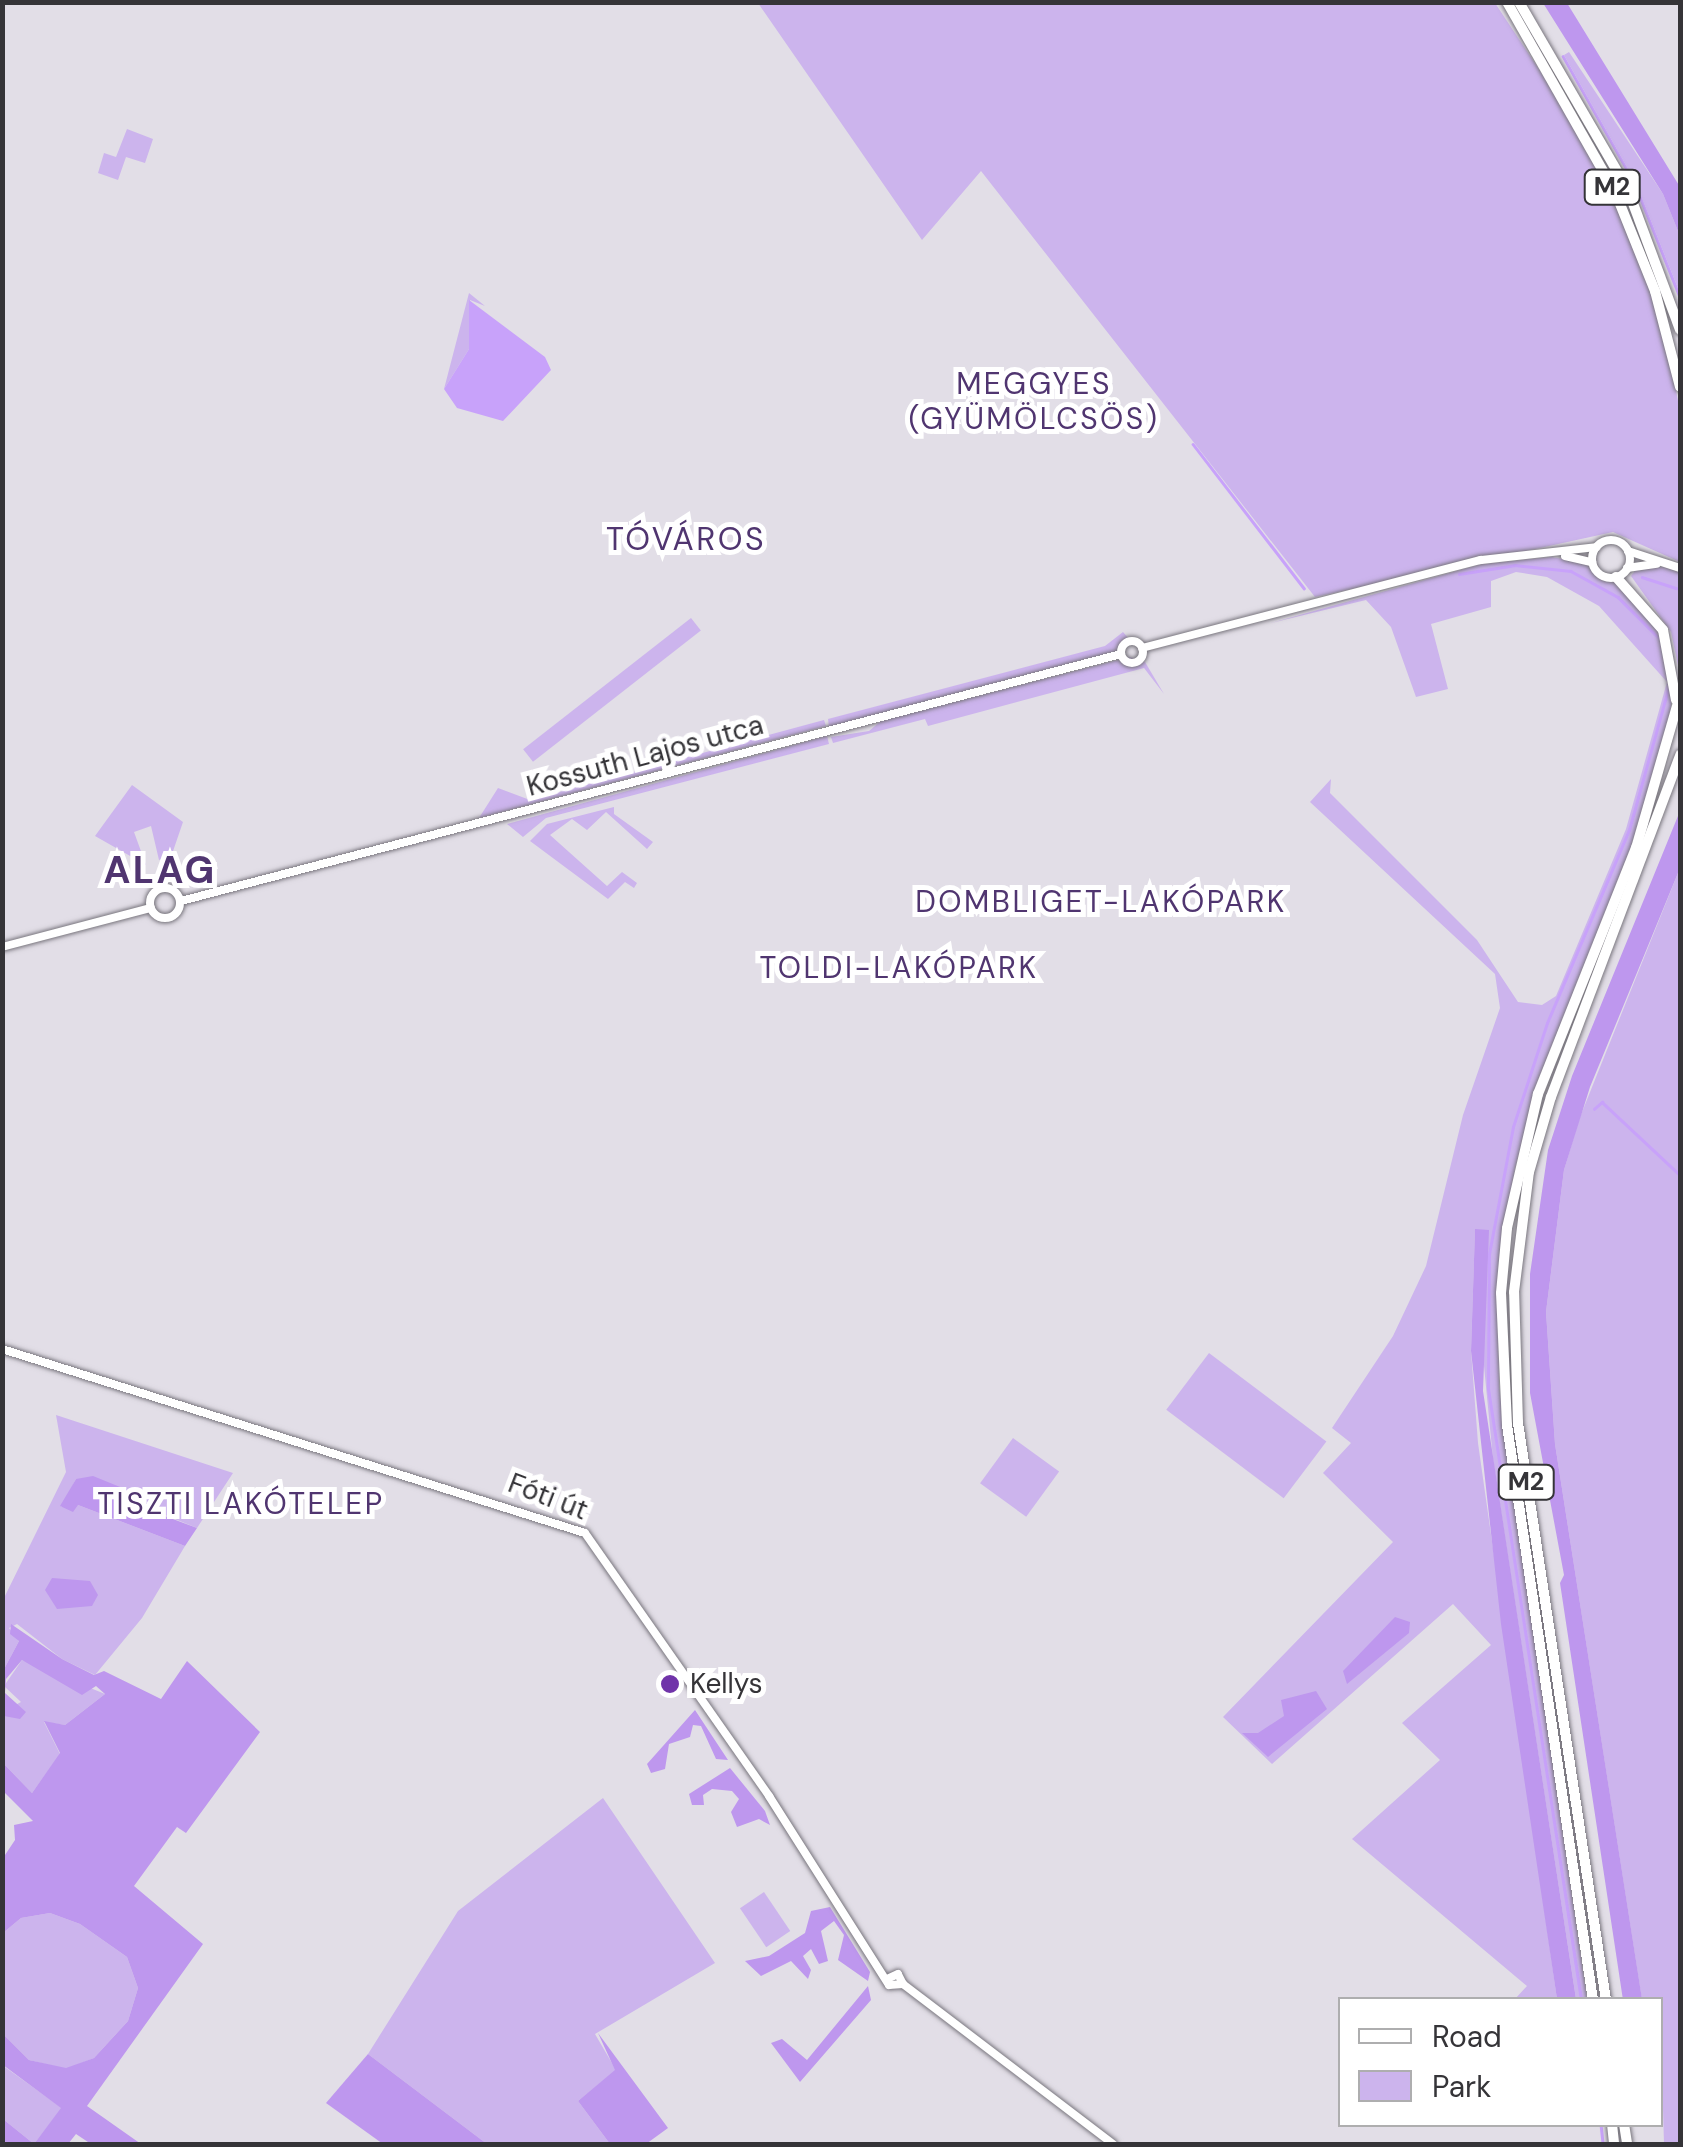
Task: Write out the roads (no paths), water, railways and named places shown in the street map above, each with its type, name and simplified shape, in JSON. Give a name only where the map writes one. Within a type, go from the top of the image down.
[{"type":"highway","name":"M2","points":[[1506,2],[1616,194],[1655,291],[1680,386]]},
{"type":"highway","name":"M2","points":[[1520,2],[1628,190],[1680,330]]},
{"type":"highway","points":[[1616,577],[1639,595],[1667,638],[1676,718]]},
{"type":"highway","name":"M2","points":[[1593,1997],[1507,1424],[1502,1293],[1507,1228],[1538,1094],[1636,848],[1680,696]]},
{"type":"highway","name":"M2","points":[[1606,1997],[1518,1423],[1514,1292],[1529,1172],[1551,1097],[1661,818],[1680,755]]},
{"type":"highway","points":[[1661,818],[1680,779]]},
{"type":"street","points":[[1142,648],[1135,662],[1121,654],[1130,641],[1142,648],[1465,564],[1596,548],[1613,540],[1628,551],[1680,568]]},
{"type":"street","points":[[1596,548],[1592,562],[1598,573],[1616,577],[1627,568],[1666,564]]},
{"type":"street","points":[[1627,568],[1628,551]]},
{"type":"street","points":[[1550,554],[1592,562]]},
{"type":"street","name":"Kossuth Lajos utca","points":[[181,901],[1121,654]]},
{"type":"street","points":[[2,948],[151,908],[167,918],[178,913],[181,901],[174,890],[162,888],[152,895],[151,908]]},
{"type":"street","name":"Fóti út","points":[[2,1349],[584,1533],[645,1612],[892,1976],[918,2001],[1113,2144]]},
{"type":"waterway","points":[[1563,56],[1635,184],[1680,297]]},
{"type":"waterway","points":[[1193,444],[1304,588]]},
{"type":"waterway","points":[[1459,574],[1515,565],[1571,571],[1618,597],[1660,639]]},
{"type":"waterway","points":[[1642,577],[1676,588]]},
{"type":"waterway","points":[[1581,1997],[1488,1389],[1489,1254],[1513,1127],[1547,1023],[1629,830],[1669,686]]},
{"type":"waterway","points":[[1594,1109],[1602,1102],[1680,1175]]},
{"type":"waterway","points":[[1601,2127],[1603,2144]]},
{"type":"place","name":"Kellys","points":[[670,1684]]},
{"type":"district","name":"MEGGYES (GYÜMÖLCSÖS)","points":[[1034,401]]},
{"type":"district","name":"TÓVÁROS","points":[[686,539]]},
{"type":"district","name":"ALAG","points":[[160,871]]},
{"type":"district","name":"DOMBLIGET-LAKÓPARK","points":[[1101,902]]},
{"type":"district","name":"TOLDI-LAKÓPARK","points":[[899,968]]},
{"type":"district","name":"TISZTI LAKÓTELEP","points":[[241,1504]]}]
